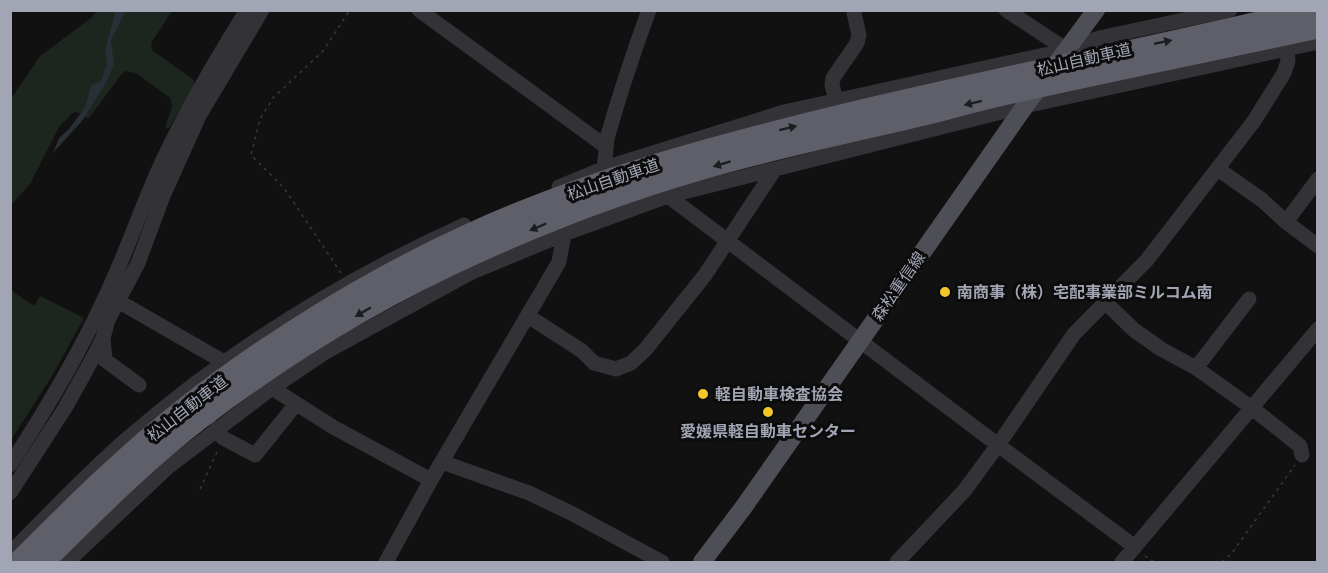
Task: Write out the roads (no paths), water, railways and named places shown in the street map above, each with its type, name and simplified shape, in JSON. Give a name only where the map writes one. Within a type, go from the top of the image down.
[{"type":"highway","name":"松山自動車道","points":[[18,562],[90,490],[136,448],[196,399],[250,360],[325,312],[410,263],[470,234],[591,186],[723,144],[926,94],[1309,10]]},
{"type":"highway","name":"松山自動車道","points":[[44,562],[149,462],[199,420],[252,382],[307,346],[419,281],[477,252],[548,222],[638,190],[728,162],[984,100],[1317,40]]},
{"type":"main road","name":"森松重信線","points":[[702,562],[743,508],[1025,106],[1096,10]]},
{"type":"street","points":[[10,465],[51,399],[86,335],[107,294],[164,159],[194,100],[247,10]]},
{"type":"street","points":[[10,493],[65,408],[103,338],[108,320],[138,263],[163,196],[199,116],[262,10]]},
{"type":"street","points":[[419,10],[605,146]]},
{"type":"street","points":[[639,10],[640,33]]},
{"type":"street","points":[[386,562],[431,480],[560,262],[564,234],[605,168],[605,146],[649,10]]},
{"type":"street","points":[[1006,10],[1067,50]]},
{"type":"street","points":[[10,553],[127,439],[224,363],[271,330],[348,284],[426,242],[605,168],[784,112],[1067,50],[1099,38],[1230,10]]},
{"type":"street","points":[[836,100],[832,86],[833,78],[857,43],[859,35],[854,13]]},
{"type":"street","points":[[67,562],[168,467],[220,433],[272,388],[334,348],[472,272],[564,234],[668,196],[1025,106],[1287,49],[1317,40]]},
{"type":"street","points":[[897,562],[964,491],[1074,334],[1147,260],[1218,169],[1254,121],[1284,73],[1288,61],[1287,49]]},
{"type":"street","points":[[528,316],[582,351],[594,363],[616,369],[631,363],[645,351],[705,275],[775,169]]},
{"type":"street","points":[[1218,169],[1262,200],[1317,246]]},
{"type":"street","points":[[1286,222],[1317,179]]},
{"type":"street","points":[[668,196],[1134,547]]},
{"type":"street","points":[[1196,368],[1249,299]]},
{"type":"street","points":[[118,301],[224,363]]},
{"type":"street","points":[[1105,302],[1161,349],[1196,368],[1252,408],[1300,446],[1302,455]]},
{"type":"street","points":[[1122,562],[1317,329]]},
{"type":"street","points":[[103,338],[105,360],[139,385]]},
{"type":"street","points":[[272,388],[333,427],[431,480]]},
{"type":"street","points":[[220,433],[255,455],[296,404]]},
{"type":"street","points":[[442,462],[529,493],[662,562]]},
{"type":"place","name":"南商事（株）宅配事業部ミルコム南","points":[[945,292]]},
{"type":"place","name":"軽自動車検査協会","points":[[703,394]]},
{"type":"place","name":"愛媛県軽自動車センター","points":[[768,412]]}]
